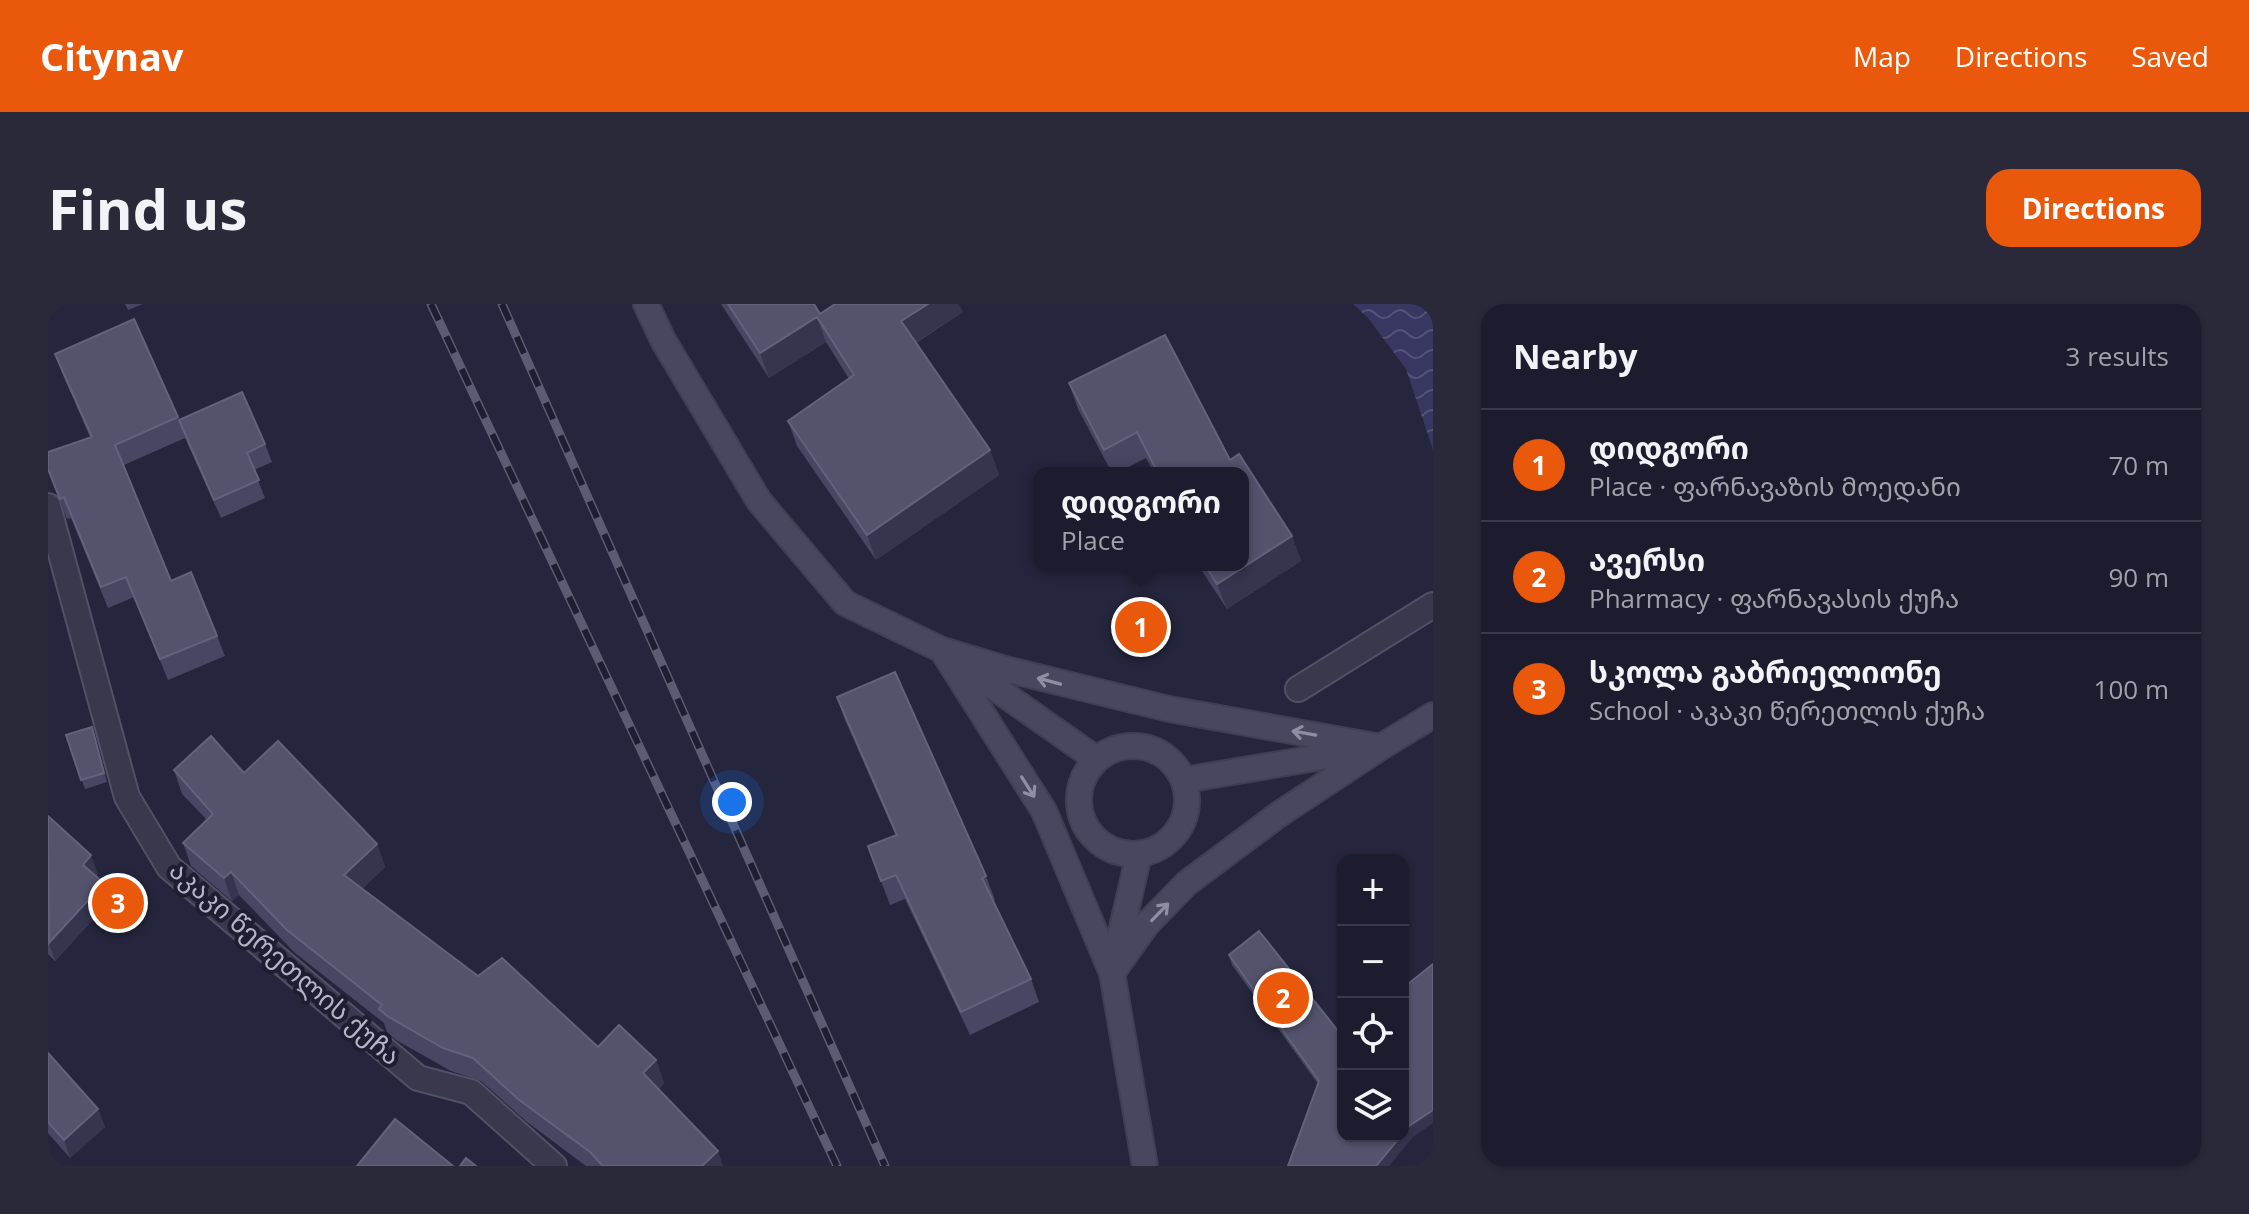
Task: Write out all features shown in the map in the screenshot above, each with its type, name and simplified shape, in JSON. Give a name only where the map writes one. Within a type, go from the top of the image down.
[{"type":"main road","points":[[646,304],[663,340],[759,501],[845,603],[942,650],[1096,759]]},
{"type":"main road","points":[[942,650],[1099,694],[1381,747]]},
{"type":"main road","points":[[942,650],[1044,811],[1112,973],[1145,1166]]},
{"type":"main road","points":[[1112,973],[1147,924],[1187,883],[1278,815],[1425,720]]},
{"type":"main road","points":[[1128,745],[1145,746],[1168,759],[1184,780],[1186,806],[1179,829],[1162,845],[1139,854],[1123,853],[1106,848],[1083,823],[1079,789],[1085,773],[1096,759],[1110,750],[1128,745]]},
{"type":"main road","points":[[1184,780],[1381,747]]},
{"type":"main road","points":[[1112,973],[1139,854]]},
{"type":"street","name":"აკაკი წერეთლის ქუჩა","points":[[48,506],[127,797],[169,867],[418,1078],[471,1092],[554,1166]]},
{"type":"street","points":[[1298,689],[1433,605]]},
{"type":"water","points":[[1353,304],[1433,304],[1433,450],[1406,369],[1368,318]]},
{"type":"building","points":[[728,304],[814,304],[820,314],[835,304],[928,304],[901,321],[990,450],[867,535],[788,421],[854,375],[817,317],[760,353]]},
{"type":"building","points":[[134,319],[178,417],[115,445],[171,581],[191,572],[217,636],[160,659],[126,577],[101,587],[64,497],[60,499],[48,469],[48,452],[92,437],[55,354]]},
{"type":"building","points":[[1165,335],[1230,460],[1239,454],[1247,467],[1155,467],[1137,432],[1104,450],[1069,383]]},
{"type":"building","points":[[242,392],[265,444],[247,453],[259,480],[214,500],[179,420]]},
{"type":"building","points":[[1249,469],[1292,536],[1249,564]]},
{"type":"building","points":[[1209,571],[1237,571],[1217,584]]},
{"type":"building","points":[[895,672],[986,876],[982,878],[1031,979],[961,1012],[896,875],[881,881],[868,846],[897,835],[837,697]]},
{"type":"building","points":[[92,727],[104,773],[81,780],[66,735]]},
{"type":"building","points":[[211,736],[244,773],[278,741],[377,844],[344,875],[478,976],[502,958],[598,1047],[619,1025],[656,1060],[643,1073],[718,1151],[702,1166],[603,1166],[590,1152],[518,1099],[473,1058],[443,1048],[387,1016],[379,1009],[382,1005],[287,930],[231,872],[224,878],[183,843],[213,814],[174,770]]},
{"type":"building","points":[[48,816],[91,855],[83,865],[104,883],[49,943]]},
{"type":"building","points":[[1259,931],[1337,1030],[1337,1142],[1396,1142],[1376,1166],[1288,1166],[1319,1081],[1229,955]]},
{"type":"building","points":[[1433,964],[1433,1110],[1409,1126],[1409,998],[1409,983]]},
{"type":"building","points":[[48,1053],[98,1109],[64,1140],[48,1122]]},
{"type":"building","points":[[395,1119],[453,1166],[357,1166]]},
{"type":"building","points":[[466,1158],[476,1166],[460,1166]]},
{"type":"railway","points":[[431,304],[837,1166]]},
{"type":"railway","points":[[502,304],[885,1166]]},
{"type":"place","name":"დიდგორი","points":[[1141,627]]},
{"type":"place","name":"სკოლა გაბრიელიონე","points":[[118,903]]},
{"type":"place","name":"ავერსი","points":[[1283,998]]}]
